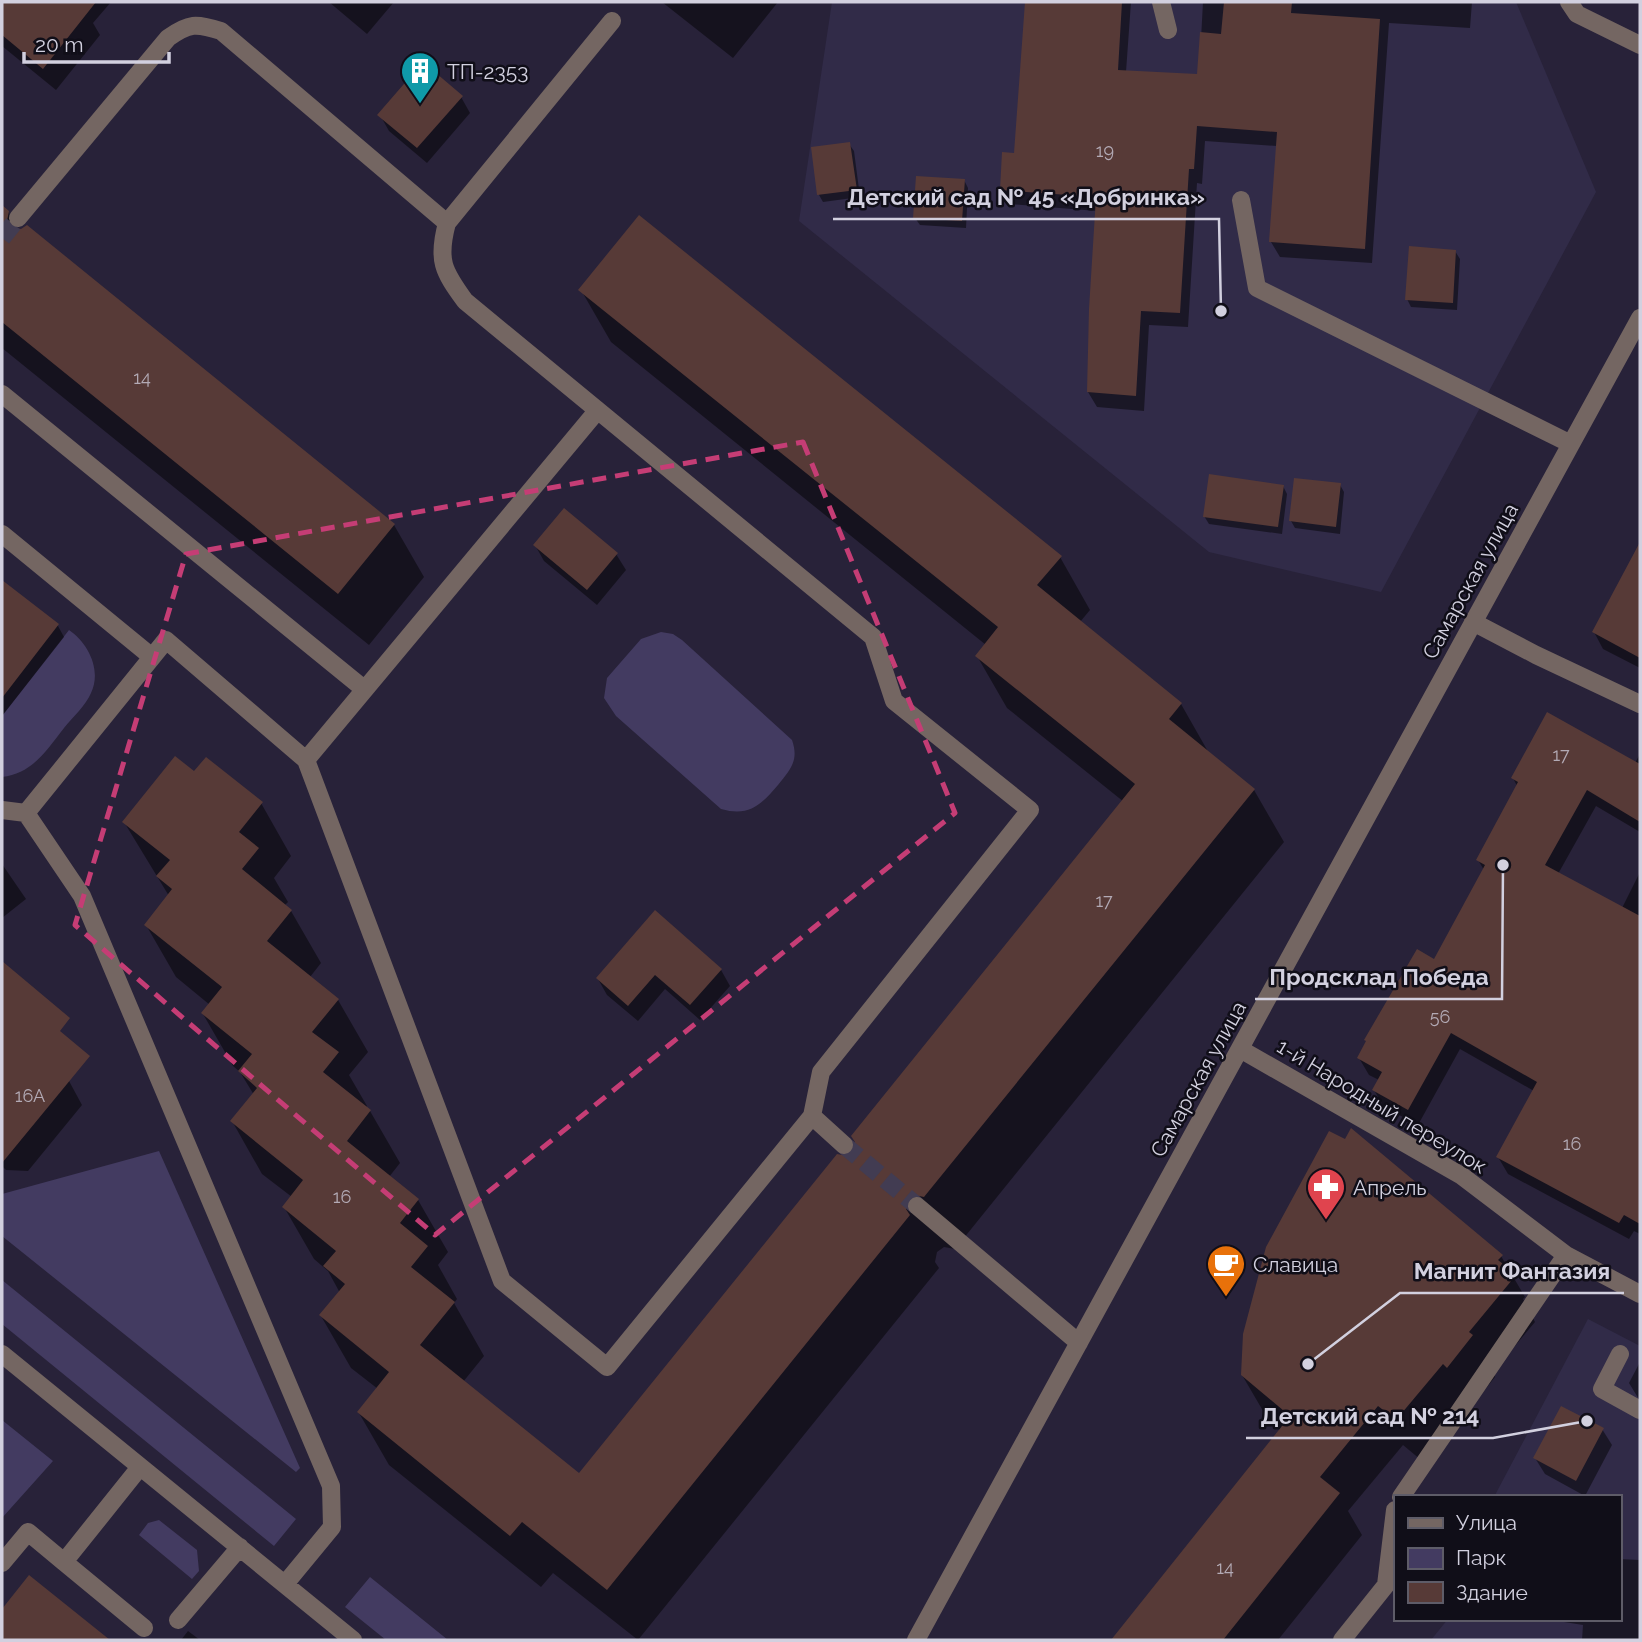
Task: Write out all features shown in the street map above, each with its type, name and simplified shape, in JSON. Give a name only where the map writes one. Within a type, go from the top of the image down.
[{"type":"street","points":[[1161,2],[1168,30]]},
{"type":"street","points":[[1569,2],[1577,14],[1640,45]]},
{"type":"street","points":[[26,813],[166,640],[306,760],[502,1281],[607,1367],[812,1116],[821,1072],[1030,810],[894,701],[873,637],[465,301],[448,278],[442,257],[442,240],[447,223],[612,21]]},
{"type":"street","points":[[18,218],[167,38],[184,26],[201,24],[221,31],[447,223]]},
{"type":"street","points":[[1241,200],[1257,288],[1571,444]]},
{"type":"street","name":"Самарская улица","points":[[916,1640],[1640,318]]},
{"type":"street","points":[[2,394],[364,689]]},
{"type":"street","points":[[306,760],[597,411]]},
{"type":"street","points":[[2,534],[152,657]]},
{"type":"street","points":[[1473,622],[1640,704]]},
{"type":"street","points":[[2,810],[26,813],[82,896],[331,1486],[332,1527],[285,1584]]},
{"type":"street","name":"1-й Народный переулок","points":[[1240,1049],[1462,1176],[1566,1255],[1640,1294]]},
{"type":"street","points":[[812,1116],[844,1145]]},
{"type":"street","points":[[917,1206],[1079,1343]]},
{"type":"street","points":[[1402,1495],[1566,1255]]},
{"type":"street","points":[[2,1354],[353,1640]]},
{"type":"street","points":[[1620,1354],[1601,1389],[1640,1410]]},
{"type":"street","points":[[64,1562],[141,1467]]},
{"type":"street","points":[[1342,1640],[1386,1585],[1394,1518]]},
{"type":"street","points":[[2,1563],[28,1532],[144,1628]]},
{"type":"street","points":[[178,1620],[240,1548]]},
{"type":"highlighted area","points":[[803,442],[955,813],[435,1235],[75,925],[186,554]]},
{"type":"shaded area","points":[[832,2],[1516,2],[1596,192],[1381,592],[1209,552],[799,221]]},
{"type":"shaded area","points":[[1588,1319],[1640,1346],[1640,1640],[1431,1640],[1446,1621],[1621,1621],[1621,1495],[1495,1495]]},
{"type":"green space","points":[[69,630],[82,642],[94,666],[91,693],[38,760],[22,771],[2,777],[2,716]]},
{"type":"green space","points":[[661,632],[673,634],[682,640],[792,740],[795,753],[790,769],[772,792],[754,807],[739,811],[721,809],[616,716],[604,698],[607,678],[641,639]]},
{"type":"green space","points":[[159,1151],[300,1468],[296,1472],[2,1236],[2,1194]]},
{"type":"green space","points":[[2,1280],[296,1519],[274,1546],[2,1324]]},
{"type":"green space","points":[[2,1420],[53,1461],[2,1518]]},
{"type":"green space","points":[[159,1520],[197,1550],[199,1571],[192,1579],[139,1535],[148,1523]]},
{"type":"green space","points":[[370,1577],[448,1640],[386,1640],[345,1607]]},
{"type":"building","points":[[2,2],[96,2],[43,69],[2,35]]},
{"type":"building","points":[[1025,2],[1122,2],[1118,70],[1197,74],[1200,32],[1221,34],[1224,2],[1292,2],[1291,13],[1380,19],[1365,249],[1269,242],[1277,132],[1197,126],[1194,169],[1189,169],[1180,313],[1141,311],[1136,396],[1087,392],[1096,197],[1000,190],[1002,152],[1014,153]]},
{"type":"building","name":"ТП-2353","points":[[423,62],[463,96],[417,148],[377,115]]},
{"type":"building","points":[[850,142],[857,190],[817,195],[811,147]]},
{"type":"building","points":[[916,176],[965,179],[962,221],[913,218]]},
{"type":"building","points":[[2,205],[9,211],[7,221],[11,227],[21,229],[27,225],[395,524],[338,594],[2,322]]},
{"type":"building","points":[[639,215],[1062,556],[1037,585],[1182,703],[1169,719],[1255,789],[924,1197],[914,1195],[908,1199],[906,1209],[910,1215],[607,1590],[522,1522],[510,1536],[357,1412],[389,1372],[319,1315],[345,1284],[323,1266],[336,1251],[282,1207],[303,1180],[230,1121],[257,1088],[238,1071],[252,1054],[201,1013],[222,987],[144,925],[172,889],[156,876],[170,860],[122,822],[175,756],[194,771],[206,757],[263,802],[239,832],[259,848],[242,869],[292,910],[267,941],[339,999],[312,1032],[339,1052],[323,1072],[371,1110],[347,1141],[419,1199],[400,1223],[428,1246],[411,1267],[455,1302],[420,1345],[579,1473],[837,1154],[847,1156],[853,1152],[855,1142],[851,1136],[1135,784],[975,656],[998,627],[578,290]]},
{"type":"building","points":[[1409,246],[1456,250],[1453,303],[1405,300]]},
{"type":"building","points":[[1209,474],[1284,485],[1278,527],[1203,517]]},
{"type":"building","points":[[1294,478],[1341,483],[1336,527],[1289,521]]},
{"type":"building","points":[[564,508],[618,553],[587,590],[533,545]]},
{"type":"building","points":[[1640,542],[1640,658],[1592,632]]},
{"type":"building","points":[[2,580],[59,624],[2,698]]},
{"type":"building","points":[[1547,712],[1640,764],[1640,822],[1587,790],[1545,865],[1640,916],[1640,1224],[1624,1215],[1619,1223],[1496,1157],[1537,1082],[1451,1033],[1408,1110],[1372,1090],[1382,1072],[1357,1058],[1366,1041],[1364,1040],[1417,949],[1434,959],[1485,865],[1476,860],[1518,782],[1511,778]]},
{"type":"building","points":[[655,910],[722,969],[690,1005],[655,975],[628,1006],[596,978]]},
{"type":"building","points":[[2,961],[70,1018],[60,1031],[90,1056],[2,1163]]},
{"type":"building","points":[[1351,1128],[1503,1255],[1498,1260],[1508,1268],[1504,1273],[1512,1280],[1469,1332],[1473,1335],[1447,1368],[1443,1364],[1396,1420],[1378,1406],[1320,1477],[1340,1493],[1223,1640],[1111,1640],[1290,1416],[1241,1375],[1243,1334],[1266,1247],[1329,1131],[1345,1139]]},
{"type":"building","points":[[1561,1406],[1604,1428],[1576,1481],[1533,1458]]},
{"type":"building","points":[[29,1575],[110,1640],[2,1640],[2,1609]]},
{"type":"tunnel","points":[[2,238],[18,218]]},
{"type":"tunnel","points":[[844,1145],[917,1206]]},
{"type":"place","name":"ТП-2353","points":[[420,105]]},
{"type":"place","name":"Детский сад № 45 «Добринка»","points":[[1221,311]]},
{"type":"place","name":"Продсклад Победа","points":[[1503,865]]},
{"type":"place","name":"Апрель","points":[[1326,1221]]},
{"type":"place","name":"Славица","points":[[1226,1298]]},
{"type":"place","name":"Магнит Фантазия","points":[[1308,1364]]},
{"type":"place","name":"Детский сад № 214","points":[[1587,1421]]}]
